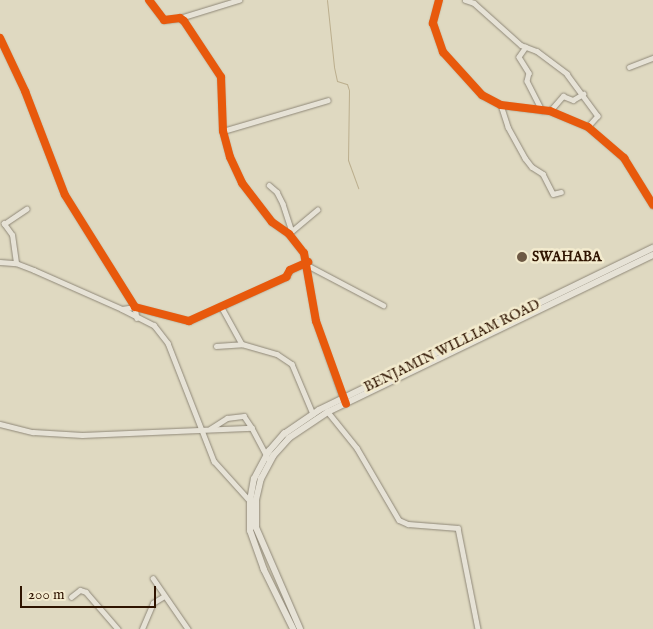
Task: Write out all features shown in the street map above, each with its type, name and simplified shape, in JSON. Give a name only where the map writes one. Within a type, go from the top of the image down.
[{"type":"main road","name":"BENJAMIN WILLIAM ROAD","points":[[300,629],[256,528],[256,500],[268,458],[300,429],[344,401],[653,246]]},
{"type":"main road","name":"BENJAMIN WILLIAM ROAD","points":[[293,629],[264,570],[250,531],[250,501],[254,480],[284,434],[313,414],[653,255]]},
{"type":"street","points":[[149,0],[164,20],[180,18],[239,0]]},
{"type":"street","points":[[439,0],[433,22],[444,52],[482,95],[501,105],[550,111],[588,127],[624,158],[653,205]]},
{"type":"street","points":[[466,0],[526,47],[562,70],[583,94],[598,116],[588,127]]},
{"type":"street","points":[[180,18],[221,77],[223,132],[230,157],[242,183],[272,222],[291,232]]},
{"type":"street","points":[[0,38],[25,91],[65,195],[133,307],[137,318]]},
{"type":"street","points":[[526,47],[519,57],[529,74],[527,81],[542,110]]},
{"type":"street","points":[[629,67],[653,58]]},
{"type":"street","points":[[550,111],[563,96],[573,100],[583,94]]},
{"type":"street","points":[[223,132],[269,115],[328,100]]},
{"type":"street","points":[[501,105],[507,125],[525,158],[532,167],[543,174],[553,194],[561,192]]},
{"type":"street","points":[[268,185],[277,192],[284,204],[291,232],[308,264],[316,321],[344,401]]},
{"type":"street","points":[[16,263],[12,235],[4,224],[26,209]]},
{"type":"street","points":[[291,232],[317,210]]},
{"type":"street","points":[[0,262],[16,263],[154,325],[168,343],[216,464],[250,501]]},
{"type":"street","points":[[122,310],[133,307],[190,321],[286,277],[290,270],[308,264],[382,305]]},
{"type":"street","points":[[221,306],[242,344]]},
{"type":"street","points":[[131,315],[133,307]]},
{"type":"street","points":[[216,346],[242,344],[277,354],[292,364],[313,414]]},
{"type":"street","points":[[328,412],[357,448],[400,520],[408,524],[458,528],[478,629]]},
{"type":"street","points":[[0,424],[33,432],[82,435],[204,431],[227,418],[244,416],[268,458]]},
{"type":"street","points":[[210,429],[252,428]]},
{"type":"street","points":[[153,578],[188,629]]},
{"type":"street","points":[[71,597],[80,590],[86,592],[118,629]]},
{"type":"street","points":[[142,629],[153,603],[164,596]]},
{"type":"waterway","points":[[327,0],[337,81],[347,84],[349,90],[348,160],[358,188]]},
{"type":"cycle path","points":[[149,0],[164,20],[180,18],[184,21],[221,77],[223,131],[230,157],[242,183],[272,222],[289,234],[304,253],[316,321],[346,404]]},
{"type":"cycle path","points":[[439,0],[433,23],[443,52],[482,95],[501,105],[550,111],[588,127],[624,158],[653,205]]},
{"type":"cycle path","points":[[0,38],[25,91],[65,195],[135,307],[189,321],[286,277],[290,270],[308,262]]},
{"type":"place","name":"SWAHABA","points":[[522,257]]}]
